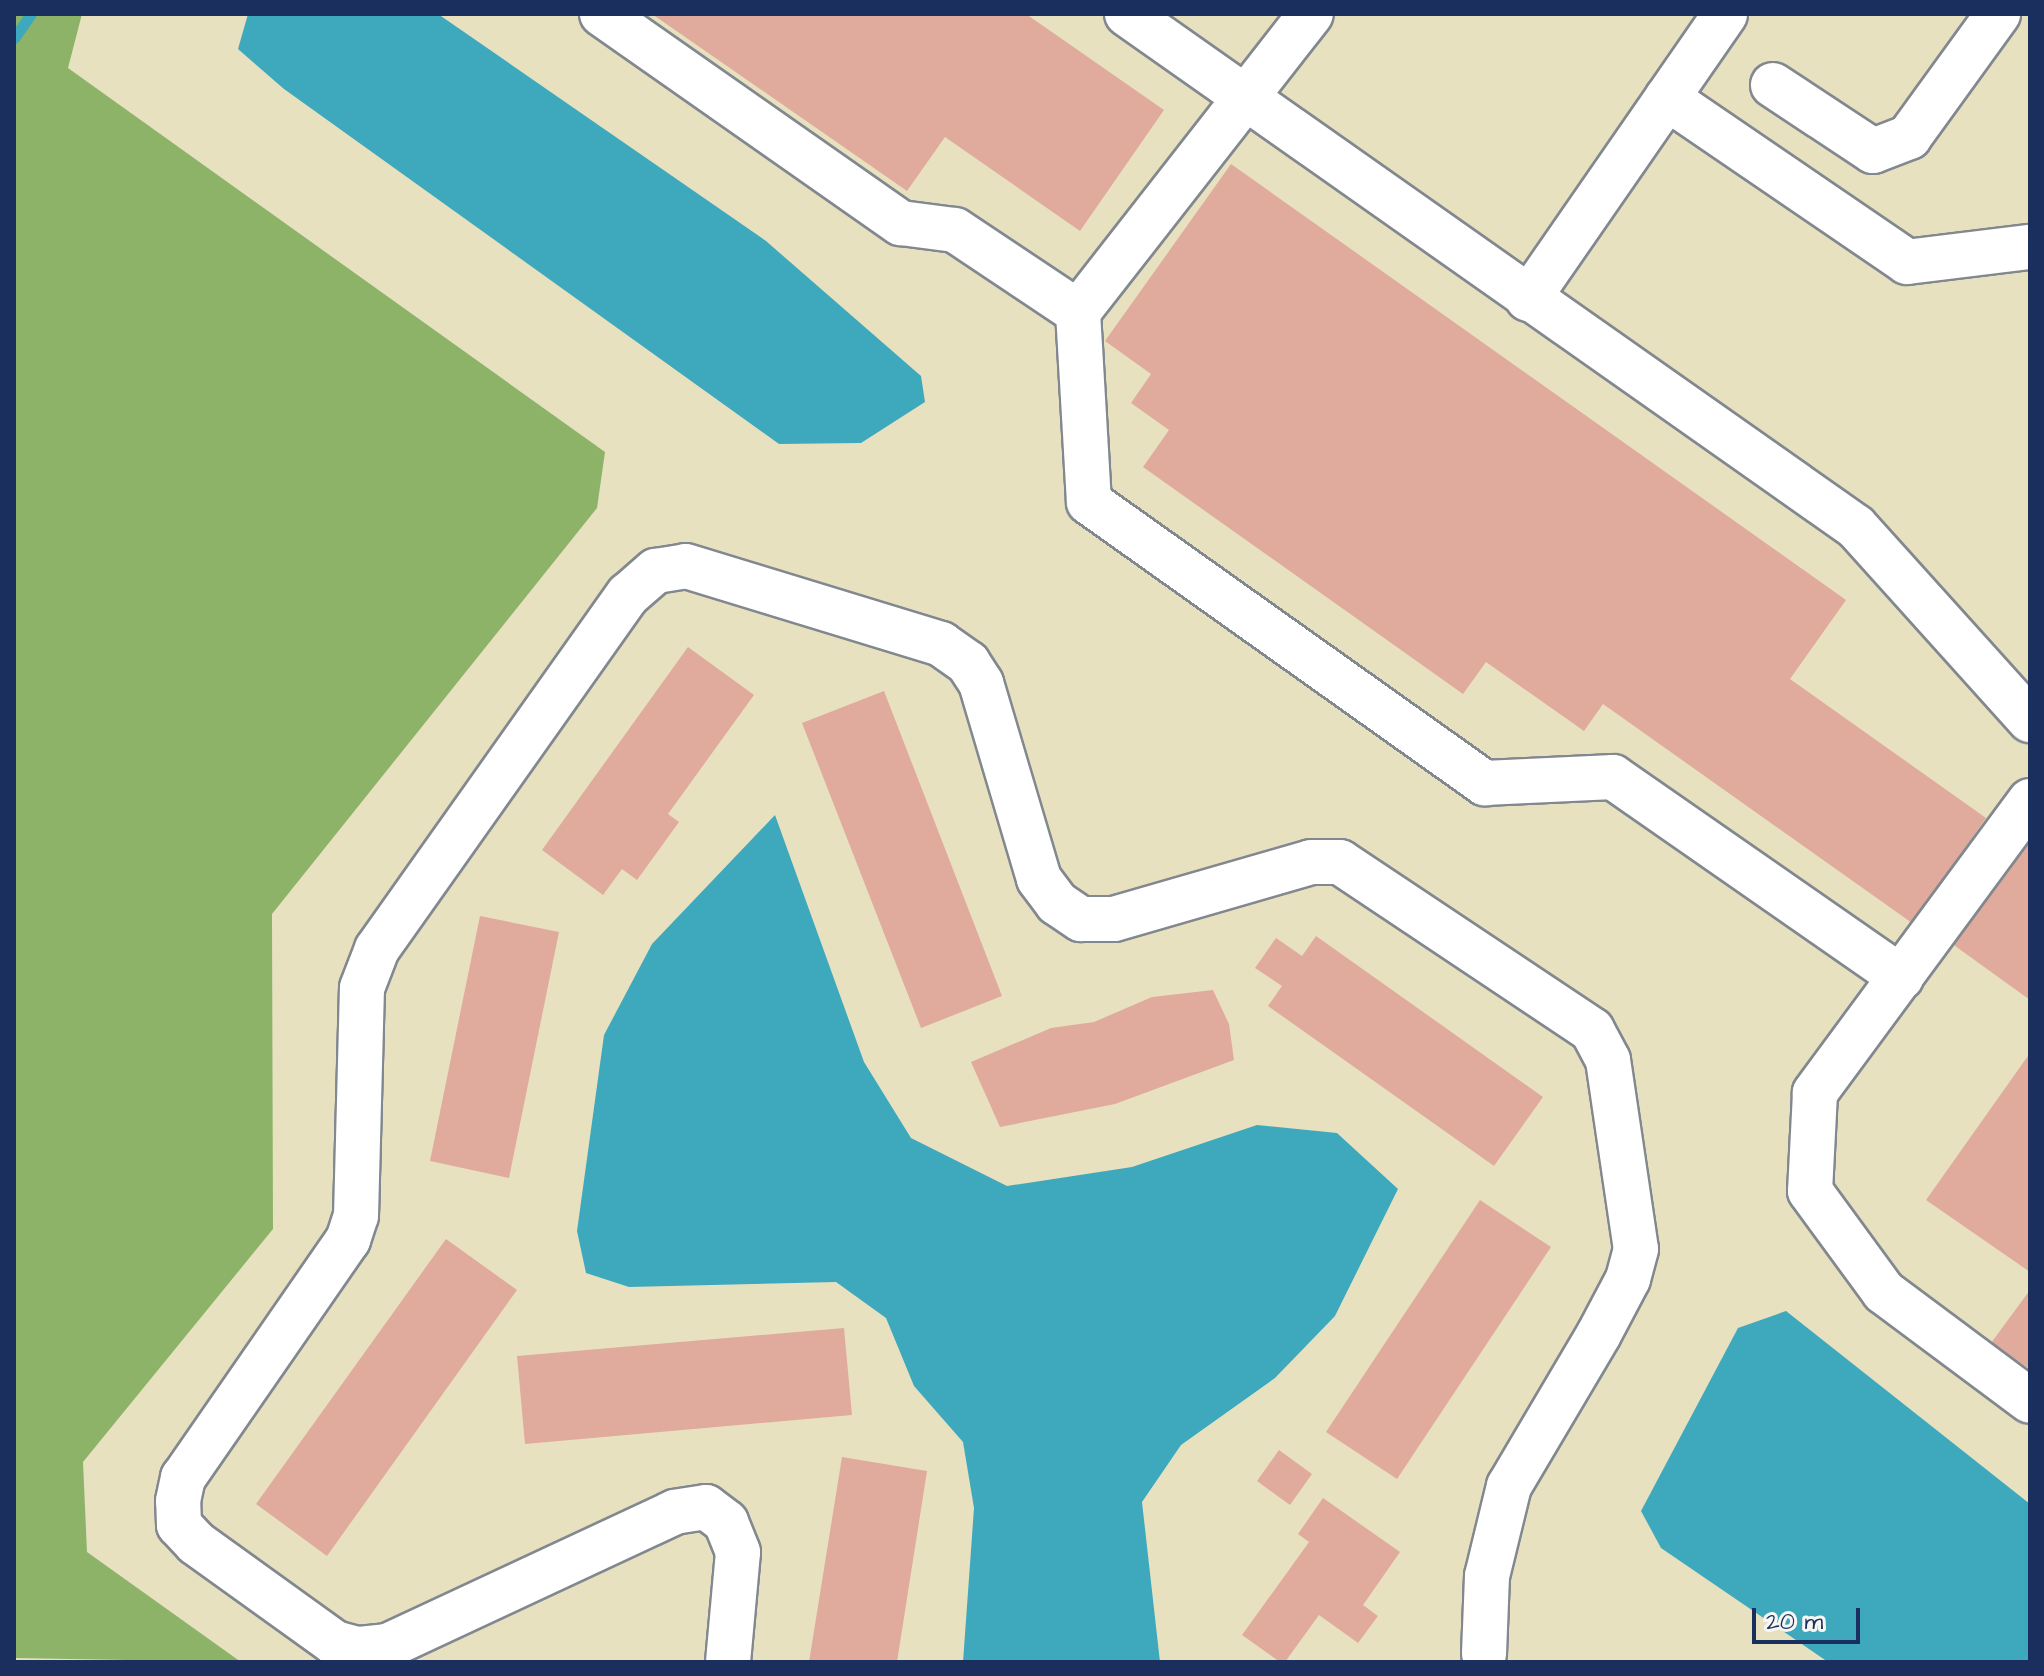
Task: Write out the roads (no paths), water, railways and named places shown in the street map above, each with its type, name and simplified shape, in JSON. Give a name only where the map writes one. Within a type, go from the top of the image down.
[{"type":"street","points":[[602,14],[901,223],[955,230],[1078,312]]},
{"type":"street","points":[[1127,14],[1856,527],[2030,720]]},
{"type":"street","points":[[1311,14],[1250,98],[1078,312],[1089,502],[1485,783],[1613,777],[1901,977]]},
{"type":"street","points":[[1528,299],[1725,14]]},
{"type":"street","points":[[1773,85],[1873,151],[1909,137],[1998,14]]},
{"type":"street","points":[[1667,98],[1907,262],[2030,247]]},
{"type":"street","points":[[728,1662],[738,1552],[726,1522],[706,1507],[675,1512],[388,1646],[357,1649],[335,1643],[196,1543],[179,1525],[178,1501],[183,1478],[348,1240],[356,1216],[362,988],[377,949],[628,595],[656,571],[686,566],[941,644],[968,663],[981,683],[1039,879],[1057,903],[1081,919],[1114,919],[1311,862],[1340,862],[1592,1030],[1608,1060],[1636,1249],[1628,1279],[1599,1334],[1509,1486],[1487,1576],[1480,1659]]},
{"type":"street","points":[[2030,801],[1815,1093],[1810,1191],[1884,1292],[2030,1401]]},
{"type":"water","points":[[248,14],[438,14],[766,241],[921,376],[925,402],[861,443],[779,444],[284,89],[238,49]]},
{"type":"water","points":[[775,815],[864,1062],[911,1138],[1007,1186],[1132,1167],[1257,1125],[1337,1133],[1398,1189],[1335,1316],[1275,1378],[1181,1445],[1142,1502],[1160,1662],[963,1662],[974,1508],[963,1442],[914,1386],[886,1318],[836,1282],[629,1287],[586,1273],[577,1231],[604,1035],[652,944]]},
{"type":"water","points":[[1786,1311],[2030,1504],[2030,1662],[1828,1662],[1661,1548],[1641,1511],[1738,1328]]},
{"type":"waterway","points":[[14,38],[31,14]]}]
